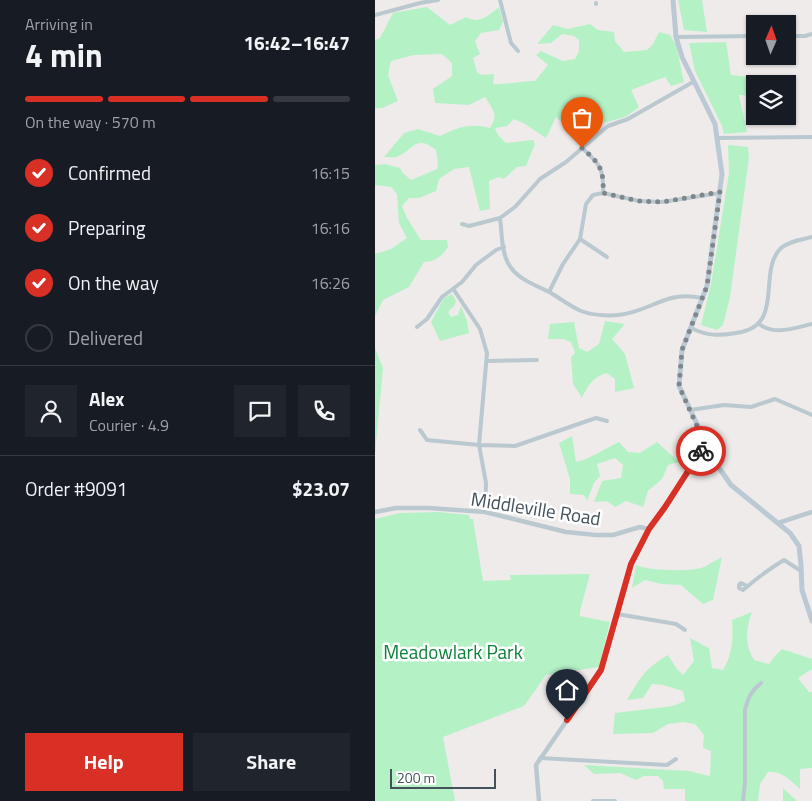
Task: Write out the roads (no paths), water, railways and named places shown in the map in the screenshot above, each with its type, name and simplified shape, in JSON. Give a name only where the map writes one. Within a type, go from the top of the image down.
[{"type":"main road","points":[[673,0],[677,37],[682,57],[715,124],[722,174],[707,286],[682,350],[679,386],[705,444],[731,485],[790,533],[799,546],[801,590],[812,621]]},
{"type":"street","points":[[375,15],[438,0]]},
{"type":"street","points":[[500,0],[511,43],[518,51]]},
{"type":"street","points":[[796,36],[812,34]]},
{"type":"street","points":[[677,37],[746,36]]},
{"type":"street","points":[[462,224],[469,226],[500,218],[515,207],[540,179],[566,162],[608,126],[628,119],[693,82]]},
{"type":"street","points":[[717,138],[812,137]]},
{"type":"street","points":[[582,148],[596,160],[602,171],[603,193]]},
{"type":"street","points":[[549,292],[563,264],[580,240],[586,204],[593,195],[603,193],[639,201],[662,202],[720,192]]},
{"type":"street","points":[[500,218],[506,258],[513,270],[529,283],[580,310],[590,313],[617,315],[629,313],[678,296],[689,295],[703,298]]},
{"type":"street","points":[[691,328],[702,334],[719,336],[741,332],[759,324],[767,303],[775,256],[788,243],[812,237]]},
{"type":"street","points":[[580,240],[607,257]]},
{"type":"street","points":[[417,327],[427,319],[442,297],[454,290],[476,265],[504,247]]},
{"type":"street","points":[[454,290],[480,329],[486,345],[487,360],[479,445],[486,483],[485,512]]},
{"type":"street","points":[[759,324],[766,329],[775,331],[812,324]]},
{"type":"street","points":[[487,360],[537,360]]},
{"type":"street","points":[[690,410],[724,406],[751,407],[775,399],[812,415]]},
{"type":"street","points":[[420,430],[427,440],[515,446],[596,418],[607,420]]},
{"type":"street","points":[[539,801],[537,765],[601,670],[631,564],[649,529],[705,444]]},
{"type":"street","points":[[691,467],[715,462]]},
{"type":"street","name":"Middleville Road","points":[[375,512],[396,508],[485,512],[566,532],[596,535],[613,535],[640,527],[649,529]]},
{"type":"street","points":[[778,523],[812,512]]},
{"type":"street","points":[[747,586],[784,560],[801,571]]},
{"type":"street","points":[[617,614],[676,624],[685,630]]},
{"type":"street","points":[[743,801],[745,782],[745,710],[747,698],[753,689],[761,683]]},
{"type":"street","points":[[541,758],[667,765],[675,759]]},
{"type":"street","points":[[593,801],[615,801]]},
{"type":"park label","name":"Meadowlark Park","points":[[453,651]]}]
